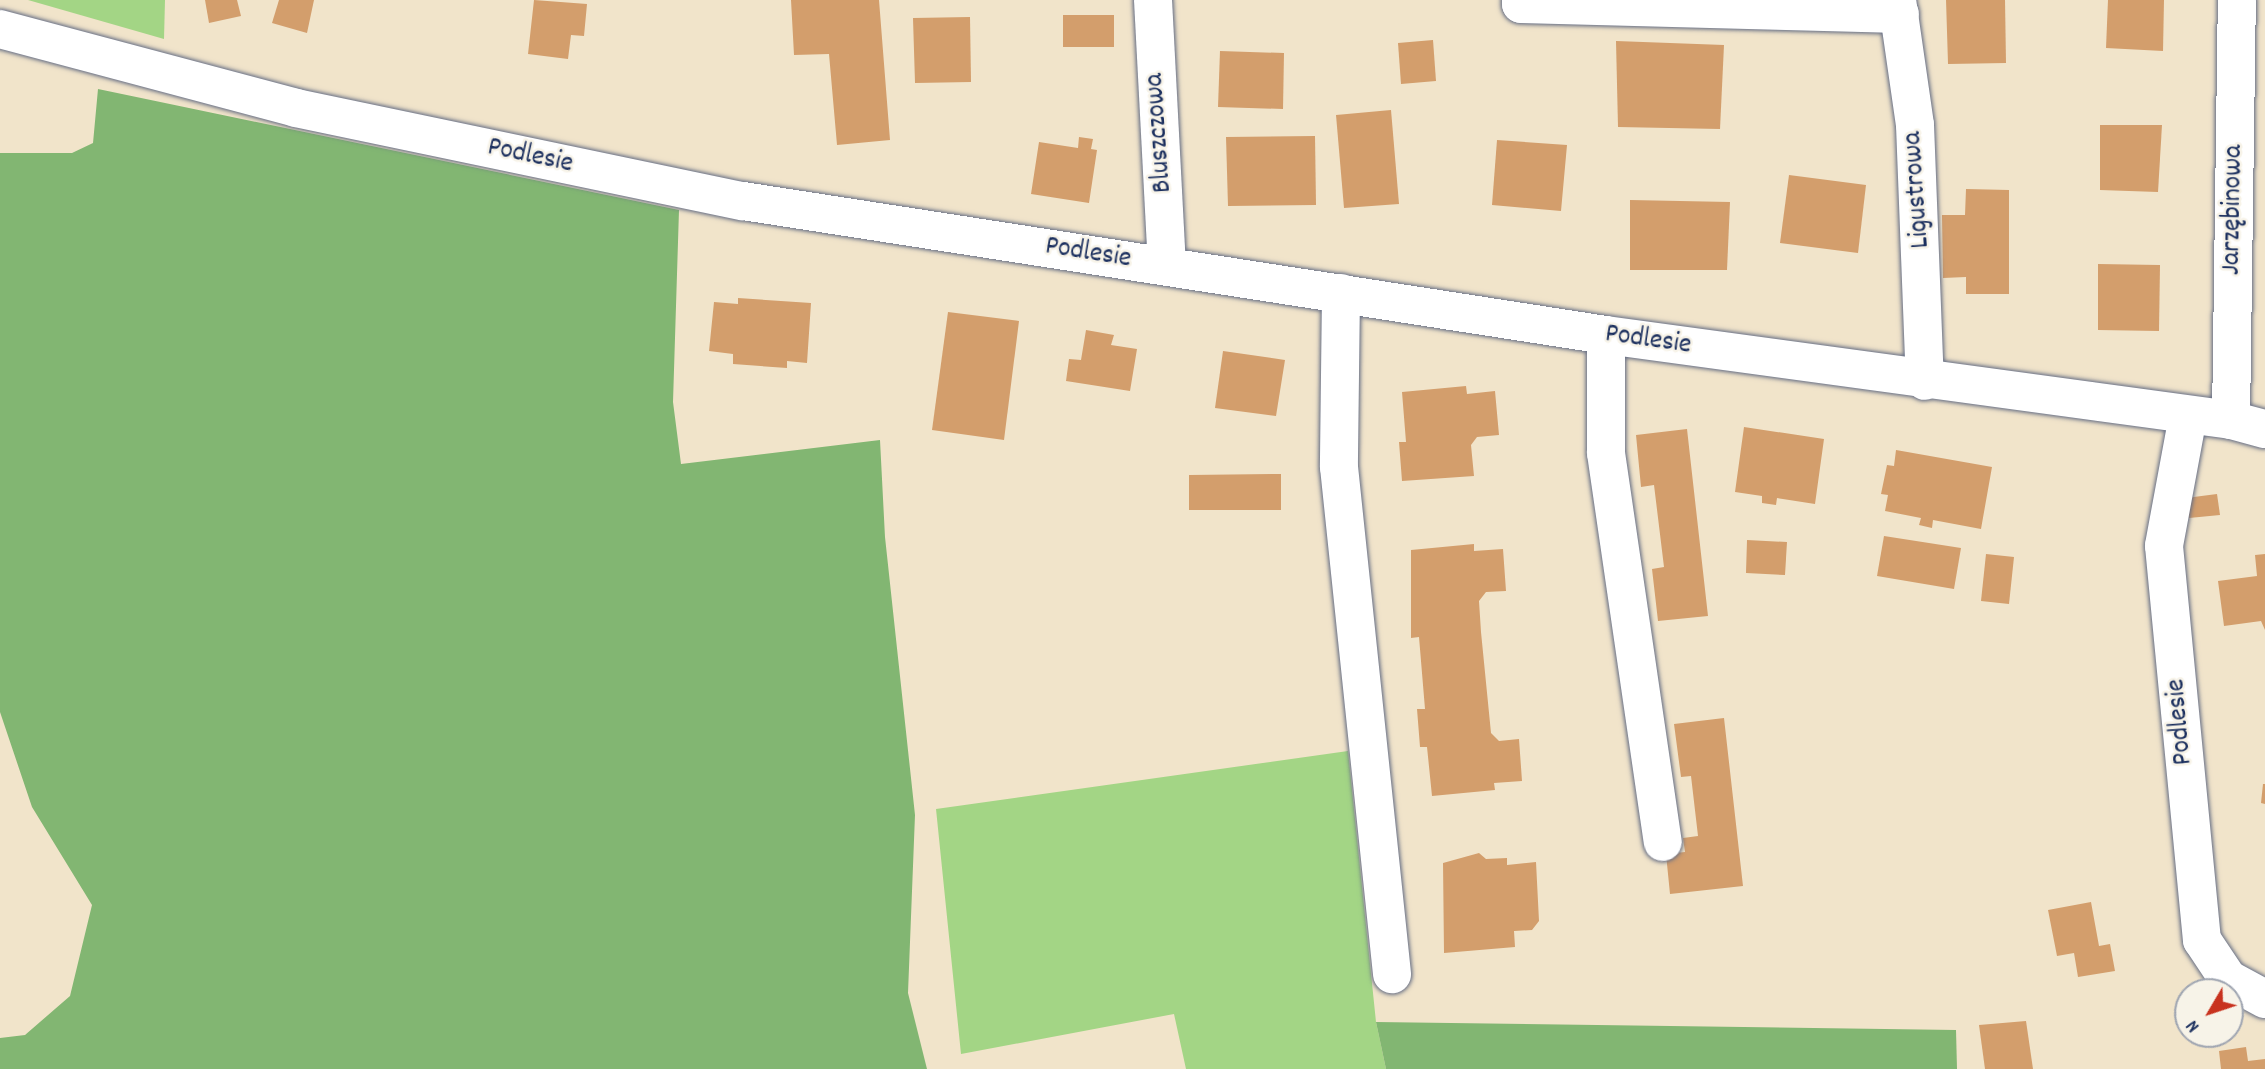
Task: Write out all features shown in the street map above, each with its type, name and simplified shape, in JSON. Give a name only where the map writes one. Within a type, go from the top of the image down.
[{"type":"street","name":"Bluszczowa","points":[[1153,0],[1167,266]]},
{"type":"street","points":[[1521,0],[1521,4],[1898,7]]},
{"type":"street","name":"Jarzębinowa","points":[[2237,0],[2248,424]]},
{"type":"street","name":"Ligustrowa","points":[[1898,7],[1922,240],[1925,381]]},
{"type":"street","name":"Podlesie","points":[[0,29],[296,108],[743,201],[1606,335],[2248,424]]},
{"type":"street","points":[[1341,293],[1339,467],[1392,974]]},
{"type":"street","points":[[1606,335],[1606,453],[1662,842]]},
{"type":"street","name":"Podlesie","points":[[2188,416],[2164,546],[2202,940],[2228,979],[2265,999]]},
{"type":"green space","points":[[28,0],[165,0],[164,39]]},
{"type":"green space","points":[[98,89],[679,210],[673,402],[681,464],[880,440],[885,537],[915,815],[908,993],[927,1069],[0,1069],[0,1038],[25,1035],[70,996],[92,905],[32,807],[0,712],[0,153],[72,153],[93,143]]},
{"type":"green space","points":[[1348,751],[1376,1022],[1386,1069],[1186,1069],[1174,1014],[961,1054],[936,809]]},
{"type":"green space","points":[[1376,1022],[1956,1030],[1957,1069],[1386,1069]]},
{"type":"building","points":[[205,0],[237,0],[241,16],[209,23]]},
{"type":"building","points":[[279,0],[314,0],[307,33],[272,23]]},
{"type":"building","points":[[534,0],[587,4],[584,36],[571,35],[568,59],[528,54]]},
{"type":"building","points":[[791,0],[879,0],[890,140],[837,145],[829,54],[794,55]]},
{"type":"building","points":[[1946,0],[2005,0],[2006,63],[1948,64]]},
{"type":"building","points":[[2108,0],[2164,0],[2163,51],[2106,48]]},
{"type":"building","points":[[1063,15],[1114,15],[1114,47],[1063,47]]},
{"type":"building","points":[[970,17],[971,82],[915,83],[913,18]]},
{"type":"building","points":[[1433,40],[1436,81],[1401,84],[1398,43]]},
{"type":"building","points":[[1616,41],[1724,45],[1720,129],[1618,127]]},
{"type":"building","points":[[1220,51],[1284,53],[1283,109],[1218,107]]},
{"type":"building","points":[[1391,110],[1399,204],[1344,208],[1336,115]]},
{"type":"building","points":[[2100,125],[2162,125],[2158,192],[2100,190]]},
{"type":"building","points":[[1315,136],[1316,205],[1228,206],[1226,137]]},
{"type":"building","points":[[1079,137],[1093,139],[1091,149],[1097,150],[1089,203],[1031,194],[1039,142],[1078,148]]},
{"type":"building","points":[[1497,140],[1567,145],[1561,211],[1492,205]]},
{"type":"building","points":[[1789,175],[1866,185],[1858,253],[1780,243]]},
{"type":"building","points":[[1966,189],[2009,190],[2009,294],[1966,294],[1966,277],[1943,278],[1942,215],[1965,215]]},
{"type":"building","points":[[1630,200],[1730,202],[1727,270],[1630,270]]},
{"type":"building","points":[[2098,264],[2160,265],[2159,331],[2098,330]]},
{"type":"building","points":[[738,298],[811,303],[807,363],[787,361],[787,368],[733,364],[733,354],[709,351],[714,302],[738,304]]},
{"type":"building","points":[[948,312],[1019,321],[1004,440],[932,430]]},
{"type":"building","points":[[1086,330],[1114,335],[1111,345],[1137,349],[1130,391],[1066,381],[1069,359],[1081,360]]},
{"type":"building","points":[[1223,351],[1285,360],[1276,416],[1215,408]]},
{"type":"building","points":[[1466,386],[1467,394],[1495,391],[1499,435],[1477,437],[1471,445],[1474,476],[1402,481],[1399,442],[1406,442],[1402,392]]},
{"type":"building","points":[[1744,427],[1824,439],[1815,504],[1777,498],[1776,505],[1762,503],[1762,496],[1735,492]]},
{"type":"building","points":[[1687,429],[1708,616],[1658,621],[1652,569],[1664,567],[1654,485],[1641,487],[1636,435]]},
{"type":"building","points":[[1896,450],[1992,467],[1981,529],[1933,520],[1932,528],[1919,525],[1921,518],[1885,511],[1888,495],[1881,494],[1887,465],[1894,466]]},
{"type":"building","points":[[1281,474],[1281,510],[1189,510],[1189,475]]},
{"type":"building","points":[[2217,494],[2220,515],[2189,518],[2186,498]]},
{"type":"building","points":[[1884,536],[1961,548],[1954,589],[1877,576]]},
{"type":"building","points":[[1747,540],[1787,542],[1785,575],[1746,573]]},
{"type":"building","points":[[1474,544],[1474,551],[1503,549],[1506,591],[1486,592],[1479,601],[1481,632],[1491,733],[1499,741],[1519,739],[1522,781],[1494,783],[1495,790],[1432,796],[1427,747],[1420,747],[1417,709],[1425,709],[1419,637],[1411,638],[1411,550]]},
{"type":"building","points":[[1986,554],[2014,557],[2009,604],[1981,601]]},
{"type":"building","points":[[2265,554],[2265,630],[2261,621],[2224,626],[2218,581],[2257,576],[2255,555]]},
{"type":"building","points":[[1724,718],[1743,886],[1670,894],[1666,854],[1685,852],[1683,838],[1698,836],[1691,776],[1681,777],[1674,724]]},
{"type":"building","points":[[2265,784],[2265,804],[2261,803]]},
{"type":"building","points":[[1479,853],[1486,859],[1507,858],[1507,865],[1536,862],[1539,921],[1532,930],[1514,931],[1515,947],[1444,953],[1443,863]]},
{"type":"building","points":[[2091,902],[2099,946],[2110,944],[2115,971],[2078,977],[2074,953],[2057,956],[2048,910]]},
{"type":"building","points":[[2026,1021],[2033,1069],[1985,1069],[1979,1025]]},
{"type":"building","points":[[2244,1047],[2248,1061],[2265,1059],[2265,1069],[2221,1069],[2219,1051]]}]
